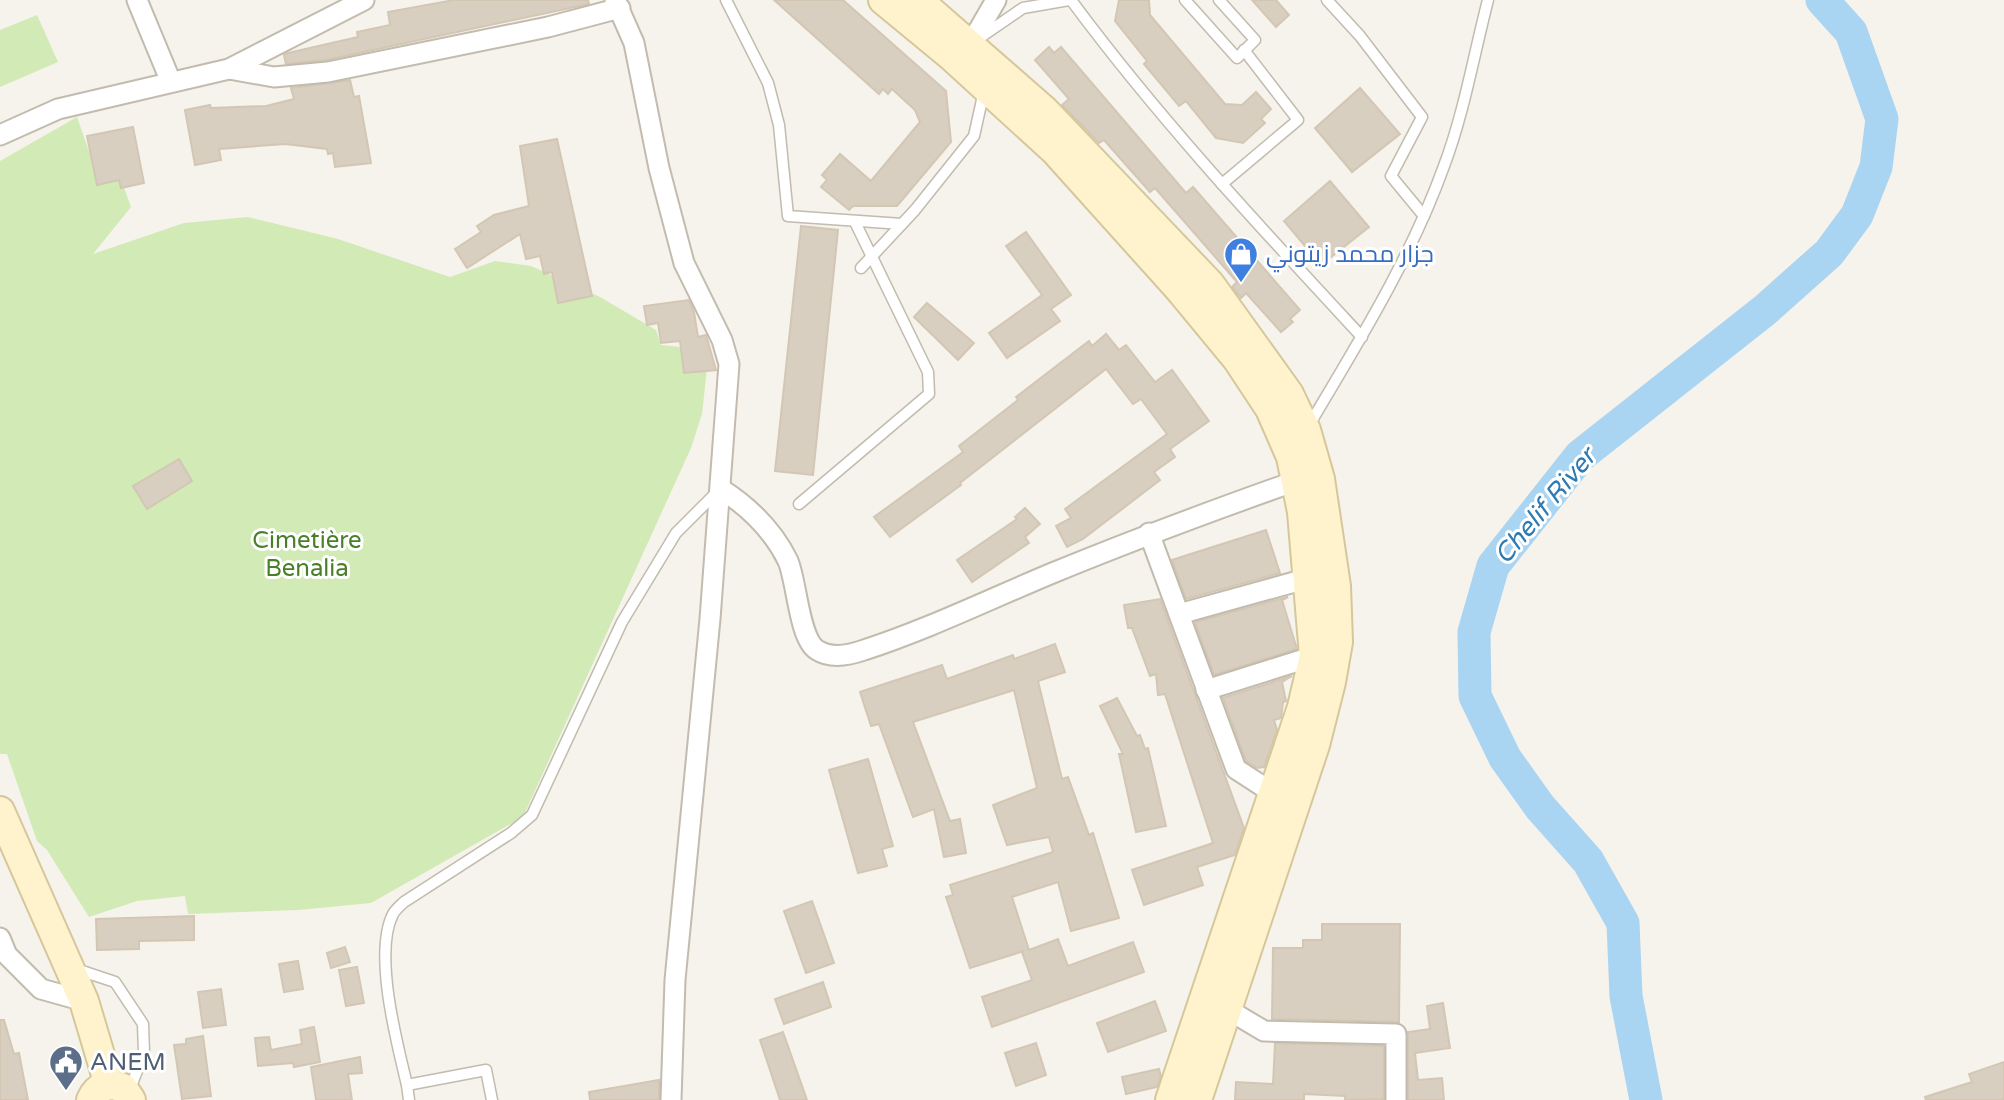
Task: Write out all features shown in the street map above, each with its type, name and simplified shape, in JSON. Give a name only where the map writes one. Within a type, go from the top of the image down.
[{"type":"street","points":[[137,0],[171,82]]},
{"type":"street","points":[[0,135],[58,109],[229,69],[364,0]]},
{"type":"street","points":[[883,0],[1044,110],[1210,284],[1265,355],[1290,394],[1306,430],[1309,578],[1314,656],[1302,707],[1170,1100]]},
{"type":"street","points":[[918,0],[963,53],[985,87],[1055,152],[1180,290],[1237,359],[1270,409],[1291,457],[1307,477],[1336,586],[1338,642],[1315,745],[1197,1100]]},
{"type":"street","points":[[963,53],[996,0]]},
{"type":"street","points":[[229,69],[274,77],[328,72],[548,27],[617,4],[634,43],[659,168],[684,264],[722,340],[729,364],[721,489],[675,980],[671,1100]]},
{"type":"street","points":[[721,489],[746,506],[770,532],[788,562],[807,635],[815,650],[844,655],[864,650],[1149,533],[1307,477]]},
{"type":"street","points":[[1149,533],[1236,769],[1273,793]]},
{"type":"street","points":[[1179,614],[1309,578]]},
{"type":"street","points":[[1206,690],[1314,656]]},
{"type":"street","points":[[0,811],[84,1002],[115,1094]]},
{"type":"street","points":[[0,938],[7,955],[41,989],[84,1002]]},
{"type":"street","points":[[1227,1009],[1264,1031],[1396,1034],[1396,1100]]},
{"type":"lane","points":[[726,0],[768,83],[779,125],[788,216],[902,224]]},
{"type":"lane","points":[[963,53],[1023,8],[1070,0],[1104,46],[1222,184],[1362,337]]},
{"type":"lane","points":[[1185,0],[1237,58],[1255,40],[1219,0]]},
{"type":"lane","points":[[1327,0],[1360,36],[1422,117],[1391,176],[1423,216]]},
{"type":"lane","points":[[1306,430],[1362,337],[1423,216],[1445,164],[1488,0]]},
{"type":"lane","points":[[1222,184],[1298,120],[1244,50]]},
{"type":"lane","points":[[861,268],[902,224],[974,136],[985,87]]},
{"type":"lane","points":[[799,504],[929,394],[928,372],[855,222]]},
{"type":"lane","points":[[409,1100],[391,1014],[386,951],[393,914],[404,902],[511,833],[532,815],[622,622],[650,573],[676,533],[721,489]]},
{"type":"lane","points":[[69,968],[115,982],[143,1024],[144,1053],[115,1094]]},
{"type":"lane","points":[[407,1085],[486,1070],[492,1100]]},
{"type":"green space","points":[[37,15],[58,62],[0,87],[0,30]]},
{"type":"green space","name":"Cimetière Benalia","points":[[77,117],[93,163],[118,171],[131,207],[93,254],[184,223],[248,217],[338,239],[450,277],[495,261],[531,266],[600,297],[656,330],[661,345],[709,350],[702,414],[691,448],[523,817],[371,903],[298,910],[188,914],[185,896],[137,901],[89,917],[47,850],[37,841],[7,754],[0,754],[0,161]]},
{"type":"building","points":[[454,0],[588,0],[589,4],[326,60],[286,64],[284,55],[288,53],[358,37],[357,32],[390,25],[388,12]]},
{"type":"building","points":[[774,0],[843,0],[946,91],[951,142],[897,206],[853,206],[849,210],[821,187],[827,180],[822,175],[840,154],[871,181],[920,122],[915,110],[892,89],[888,94],[883,89],[879,94]]},
{"type":"building","points":[[1119,0],[1149,0],[1150,15],[1225,104],[1242,105],[1256,92],[1271,109],[1261,119],[1265,123],[1243,143],[1216,138],[1186,101],[1179,106],[1144,64],[1147,61],[1115,21]]},
{"type":"building","points":[[1252,0],[1276,0],[1289,15],[1276,27]]},
{"type":"building","points":[[1049,47],[1054,53],[1061,47],[1186,193],[1193,187],[1300,310],[1290,319],[1293,322],[1281,332],[1246,293],[1241,298],[1232,287],[1237,282],[1155,188],[1150,192],[1104,140],[1099,143],[1062,105],[1069,99],[1035,60]]},
{"type":"building","points":[[350,80],[354,97],[359,96],[371,163],[335,167],[333,153],[328,154],[327,149],[285,144],[219,149],[221,160],[195,165],[185,110],[210,105],[211,108],[266,106],[294,99],[291,88]]},
{"type":"building","points":[[1360,88],[1400,134],[1352,172],[1315,128]]},
{"type":"building","points":[[133,127],[144,183],[121,188],[119,180],[97,185],[87,136]]},
{"type":"building","points":[[557,139],[592,296],[558,303],[552,272],[544,274],[540,256],[526,259],[520,234],[467,268],[455,249],[481,232],[477,226],[494,215],[529,206],[520,146]]},
{"type":"building","points":[[1330,181],[1369,227],[1321,265],[1284,221]]},
{"type":"building","points":[[801,226],[838,230],[813,475],[775,471]]},
{"type":"building","points":[[1026,232],[1071,295],[1051,309],[1060,321],[1007,358],[989,333],[1042,295],[1006,246]]},
{"type":"building","points":[[689,300],[698,337],[706,335],[716,370],[684,373],[680,341],[661,343],[658,323],[647,325],[644,306]]},
{"type":"building","points":[[927,303],[974,343],[958,360],[914,317]]},
{"type":"building","points":[[1106,334],[1119,350],[1126,345],[1155,382],[1172,370],[1209,421],[1170,449],[1175,457],[1154,472],[1160,480],[1083,539],[1067,547],[1056,526],[1071,518],[1065,509],[1167,434],[1141,399],[1133,404],[1106,369],[960,483],[961,485],[890,537],[874,517],[963,452],[959,446],[1018,400],[1016,397],[1089,341],[1092,346]]},
{"type":"building","points":[[179,459],[192,481],[147,509],[133,486]]},
{"type":"building","points":[[1025,508],[1040,524],[1025,537],[1029,543],[972,582],[957,560],[1017,519],[1015,517]]},
{"type":"building","points":[[1266,530],[1280,573],[1186,599],[1172,560]]},
{"type":"building","points":[[1288,597],[1282,600],[1297,649],[1214,675],[1195,622]]},
{"type":"building","points":[[1160,599],[1244,828],[1235,855],[1197,867],[1203,885],[1144,905],[1132,870],[1213,843],[1165,694],[1158,695],[1156,674],[1150,676],[1132,628],[1128,628],[1124,605]]},
{"type":"building","points":[[1055,644],[1065,672],[1038,681],[1062,779],[1068,777],[1089,835],[1093,833],[1119,918],[1071,931],[1058,882],[1012,897],[1029,950],[1058,939],[1068,966],[1133,942],[1144,972],[992,1027],[982,997],[1032,980],[1022,952],[1024,951],[970,968],[946,897],[953,895],[950,885],[1053,852],[1049,837],[1007,845],[993,805],[1037,788],[1014,690],[913,722],[950,821],[960,819],[966,853],[944,857],[934,809],[913,817],[879,724],[871,726],[860,692],[942,665],[947,679],[1013,655],[1014,659]]},
{"type":"building","points":[[1292,676],[1282,682],[1286,701],[1283,702],[1281,718],[1274,720],[1277,730],[1264,767],[1257,768],[1246,761],[1223,698]]},
{"type":"building","points":[[1117,698],[1137,736],[1140,735],[1145,749],[1148,748],[1166,826],[1136,832],[1119,754],[1123,754],[1100,706]]},
{"type":"building","points":[[868,759],[893,846],[882,849],[887,866],[858,873],[829,770]]},
{"type":"building","points":[[812,901],[834,963],[806,973],[784,911]]},
{"type":"building","points":[[194,916],[194,940],[139,941],[139,949],[97,950],[96,919]]},
{"type":"building","points":[[1322,924],[1400,924],[1399,1022],[1272,1019],[1273,948],[1303,948],[1303,940],[1322,940]]},
{"type":"building","points":[[345,947],[350,962],[331,968],[327,953]]},
{"type":"building","points":[[298,961],[303,989],[284,992],[279,964]]},
{"type":"building","points":[[357,967],[364,1003],[346,1006],[339,970]]},
{"type":"building","points":[[823,982],[831,1007],[784,1024],[775,999]]},
{"type":"building","points":[[221,989],[226,1025],[203,1028],[198,992]]},
{"type":"building","points":[[1155,1001],[1166,1031],[1108,1052],[1097,1023]]},
{"type":"building","points":[[1443,1003],[1450,1048],[1415,1053],[1418,1080],[1442,1078],[1444,1100],[1408,1100],[1408,1032],[1430,1029],[1427,1006]]},
{"type":"building","points":[[0,1020],[4,1020],[14,1054],[19,1053],[28,1100],[0,1100]]},
{"type":"building","points":[[314,1027],[320,1062],[294,1067],[293,1063],[258,1066],[255,1038],[269,1037],[271,1050],[302,1044],[300,1030]]},
{"type":"building","points":[[783,1032],[807,1100],[780,1100],[760,1040]]},
{"type":"building","points":[[203,1036],[211,1096],[182,1099],[174,1045],[186,1044],[186,1039]]},
{"type":"building","points":[[1036,1043],[1046,1075],[1016,1086],[1005,1053]]},
{"type":"building","points":[[1275,1043],[1384,1046],[1384,1099],[1345,1100],[1345,1096],[1304,1094],[1304,1100],[1235,1100],[1236,1082],[1273,1084]]},
{"type":"building","points":[[360,1057],[362,1073],[348,1074],[352,1100],[316,1100],[311,1067]]},
{"type":"building","points":[[2004,1062],[2004,1100],[1926,1100],[1925,1097],[1972,1082],[1969,1074]]},
{"type":"building","points":[[1159,1069],[1161,1076],[1157,1087],[1126,1094],[1122,1077]]},
{"type":"building","points":[[659,1080],[659,1100],[590,1100],[589,1092]]},
{"type":"waterway","name":"Chelif River","points":[[1646,1100],[1626,996],[1623,923],[1588,861],[1540,807],[1505,758],[1475,696],[1474,632],[1493,566],[1580,456],[1765,310],[1829,253],[1857,215],[1876,167],[1882,119],[1851,32],[1822,0]]},
{"type":"place","name":"جزار محمد زيتوني","points":[[1241,284]]},
{"type":"place","name":"ANEM","points":[[66,1092]]}]
